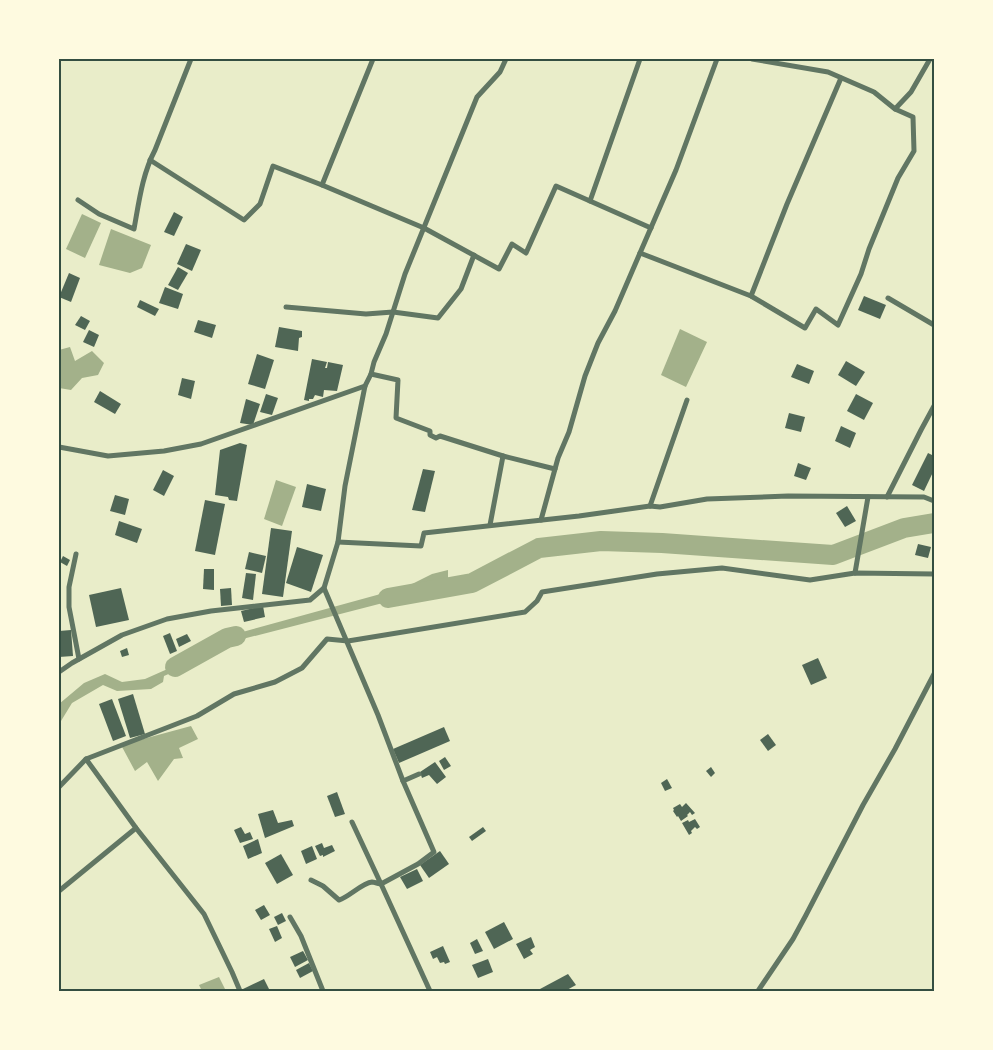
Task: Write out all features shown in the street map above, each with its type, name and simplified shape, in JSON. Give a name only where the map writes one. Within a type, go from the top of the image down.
[{"type":"street","points":[[78,200],[98,214],[134,229],[141,186],[191,59]]},
{"type":"street","points":[[322,185],[373,59]]},
{"type":"street","points":[[59,672],[122,634],[167,619],[211,611],[310,600],[324,588],[338,542],[345,486],[365,386],[394,312],[405,274],[477,96],[500,72],[506,59]]},
{"type":"street","points":[[590,201],[640,59]]},
{"type":"street","points":[[541,520],[555,469],[569,432],[585,376],[676,170],[717,59]]},
{"type":"street","points":[[640,253],[751,296],[805,328],[816,309],[838,325],[862,274],[869,249],[898,178],[914,150],[913,117],[895,108],[874,92],[828,72],[752,59]]},
{"type":"street","points":[[895,108],[911,92],[930,59]]},
{"type":"street","points":[[751,296],[787,204],[841,78]]},
{"type":"street","points":[[150,160],[244,220],[260,204],[273,166],[424,228],[499,269],[512,244],[526,252],[556,186],[651,228]]},
{"type":"street","points":[[286,307],[366,314],[394,312],[438,318],[461,289],[474,256]]},
{"type":"street","points":[[888,298],[934,326]]},
{"type":"street","points":[[371,374],[398,380],[396,418],[430,431],[430,435],[436,438],[440,436],[502,456],[555,469]]},
{"type":"street","points":[[59,447],[108,456],[164,451],[201,444],[365,386]]},
{"type":"street","points":[[650,506],[687,400]]},
{"type":"street","points":[[887,497],[934,406]]},
{"type":"street","points":[[490,525],[502,456]]},
{"type":"street","points":[[338,542],[421,546],[424,533],[579,516],[707,499],[788,496],[924,497],[934,501]]},
{"type":"street","points":[[854,573],[868,497]]},
{"type":"street","points":[[76,554],[69,587],[69,601],[79,659]]},
{"type":"street","points":[[59,787],[86,758],[197,716],[234,694],[275,682],[302,668],[327,640],[348,641],[525,612],[537,601],[542,592],[657,574],[722,568],[810,580],[854,573],[934,574]]},
{"type":"street","points":[[311,880],[323,886],[339,900],[373,882],[380,884],[418,864],[434,852],[403,782],[348,641],[324,588]]},
{"type":"street","points":[[758,991],[806,916],[863,805],[934,674]]},
{"type":"street","points":[[86,758],[136,828],[204,914],[240,991]]},
{"type":"street","points":[[403,782],[419,774]]},
{"type":"street","points":[[352,822],[430,991]]},
{"type":"street","points":[[59,890],[136,828]]},
{"type":"street","points":[[290,917],[301,936],[324,991]]},
{"type":"shaded area","points":[[82,214],[101,223],[85,258],[66,249]]},
{"type":"shaded area","points":[[111,229],[151,245],[142,268],[130,273],[99,265]]},
{"type":"shaded area","points":[[680,329],[707,342],[686,387],[661,375]]},
{"type":"shaded area","points":[[70,347],[75,361],[92,351],[104,363],[98,375],[82,378],[71,390],[59,388],[59,350]]},
{"type":"shaded area","points":[[276,480],[296,487],[282,526],[264,519]]},
{"type":"shaded area","points":[[448,570],[448,579],[435,581],[410,596],[204,649],[189,665],[164,676],[163,682],[151,689],[117,691],[103,685],[72,703],[59,722],[59,704],[84,683],[105,674],[122,682],[145,679],[172,667],[199,644],[406,587],[432,574]]},
{"type":"shaded area","points":[[191,726],[198,739],[179,748],[183,758],[174,759],[158,781],[147,762],[135,771],[121,745]]},
{"type":"shaded area","points":[[219,977],[226,991],[202,991],[199,985]]},
{"type":"building","points":[[174,212],[183,217],[174,236],[164,232]]},
{"type":"building","points":[[186,244],[201,250],[192,271],[177,264]]},
{"type":"building","points":[[178,267],[188,273],[178,290],[168,285]]},
{"type":"building","points":[[69,273],[80,278],[71,302],[59,297]]},
{"type":"building","points":[[165,287],[183,294],[178,309],[159,303]]},
{"type":"building","points":[[864,296],[886,305],[880,319],[858,310]]},
{"type":"building","points":[[140,300],[159,309],[155,316],[137,307]]},
{"type":"building","points":[[81,316],[90,321],[85,330],[75,325]]},
{"type":"building","points":[[198,320],[216,325],[212,338],[194,332]]},
{"type":"building","points":[[279,327],[302,331],[302,337],[299,338],[298,351],[275,347]]},
{"type":"building","points":[[89,330],[99,335],[94,347],[83,342]]},
{"type":"building","points":[[257,354],[274,360],[265,389],[248,384]]},
{"type":"building","points":[[312,359],[327,362],[325,368],[327,368],[328,362],[343,365],[337,391],[324,390],[323,397],[315,395],[309,401],[304,400]]},
{"type":"building","points":[[846,361],[865,372],[856,386],[838,375]]},
{"type":"building","points":[[797,364],[814,371],[809,384],[791,377]]},
{"type":"building","points":[[182,378],[195,381],[191,399],[178,395]]},
{"type":"building","points":[[100,391],[121,404],[115,414],[94,402]]},
{"type":"building","points":[[266,394],[278,398],[272,415],[260,412]]},
{"type":"building","points":[[856,394],[873,403],[864,420],[847,411]]},
{"type":"building","points":[[246,399],[260,404],[253,425],[240,423]]},
{"type":"building","points":[[789,413],[805,417],[801,432],[785,428]]},
{"type":"building","points":[[841,426],[856,433],[850,448],[835,441]]},
{"type":"building","points":[[240,443],[247,445],[237,501],[215,495],[220,450]]},
{"type":"building","points":[[928,453],[934,456],[934,470],[924,491],[912,485]]},
{"type":"building","points":[[798,463],[811,468],[806,480],[794,476]]},
{"type":"building","points":[[423,469],[435,471],[425,512],[412,510]]},
{"type":"building","points":[[163,470],[174,476],[164,496],[153,490]]},
{"type":"building","points":[[307,484],[326,489],[321,511],[302,507]]},
{"type":"building","points":[[115,495],[129,499],[125,515],[110,511]]},
{"type":"building","points":[[205,500],[225,504],[215,555],[195,551]]},
{"type":"building","points":[[847,506],[856,521],[845,527],[836,513]]},
{"type":"building","points":[[119,521],[142,529],[137,543],[115,535]]},
{"type":"building","points":[[271,528],[292,531],[283,597],[262,594]]},
{"type":"building","points":[[918,544],[931,547],[928,558],[915,555]]},
{"type":"building","points":[[297,547],[323,555],[311,592],[286,583]]},
{"type":"building","points":[[249,552],[266,556],[262,573],[245,569]]},
{"type":"building","points":[[63,556],[70,560],[67,566],[60,562]]},
{"type":"building","points":[[204,569],[214,569],[214,590],[203,589]]},
{"type":"building","points":[[246,573],[256,574],[253,600],[242,598]]},
{"type":"building","points":[[121,588],[129,620],[96,627],[89,595]]},
{"type":"building","points":[[231,588],[232,605],[221,606],[220,589]]},
{"type":"building","points":[[263,606],[265,617],[244,622],[241,611]]},
{"type":"building","points":[[71,630],[73,656],[59,657],[59,631]]},
{"type":"building","points":[[170,633],[177,651],[170,654],[163,636]]},
{"type":"building","points":[[187,634],[191,641],[179,647],[176,639]]},
{"type":"building","points":[[127,648],[129,655],[122,657],[120,651]]},
{"type":"building","points":[[818,658],[827,678],[811,685],[802,665]]},
{"type":"building","points":[[133,694],[145,734],[130,738],[118,699]]},
{"type":"building","points":[[112,699],[126,736],[113,741],[99,704]]},
{"type":"building","points":[[444,727],[450,741],[399,763],[393,749]]},
{"type":"building","points":[[768,734],[776,745],[768,751],[760,740]]},
{"type":"building","points":[[445,757],[451,766],[444,770],[439,761]]},
{"type":"building","points":[[435,762],[446,777],[437,784],[429,775],[422,778],[420,772]]},
{"type":"building","points":[[711,767],[715,773],[711,777],[706,771]]},
{"type":"building","points":[[667,779],[672,788],[665,791],[661,783]]},
{"type":"building","points":[[337,792],[345,814],[335,817],[327,796]]},
{"type":"building","points":[[686,803],[695,813],[692,815],[690,812],[681,821],[673,811],[673,808],[680,804],[682,807]]},
{"type":"building","points":[[273,810],[278,823],[292,820],[294,826],[265,838],[258,814]]},
{"type":"building","points":[[695,819],[700,827],[697,829],[695,827],[689,835],[682,823]]},
{"type":"building","points":[[241,827],[245,834],[250,832],[253,839],[240,843],[234,830]]},
{"type":"building","points":[[483,827],[486,831],[472,841],[469,837]]},
{"type":"building","points":[[258,839],[262,853],[248,859],[243,846]]},
{"type":"building","points":[[322,843],[324,848],[332,845],[335,851],[323,857],[323,855],[320,856],[315,846]]},
{"type":"building","points":[[312,846],[317,859],[306,864],[301,851]]},
{"type":"building","points":[[440,851],[449,864],[429,878],[420,865]]},
{"type":"building","points":[[281,854],[293,875],[277,884],[265,863]]},
{"type":"building","points":[[417,869],[423,881],[407,889],[400,877]]},
{"type":"building","points":[[264,905],[270,915],[261,920],[255,910]]},
{"type":"building","points":[[282,913],[286,921],[278,925],[274,917]]},
{"type":"building","points":[[504,922],[513,939],[494,949],[485,932]]},
{"type":"building","points":[[277,926],[282,938],[275,942],[269,929]]},
{"type":"building","points":[[531,937],[535,947],[530,950],[533,954],[524,959],[516,944]]},
{"type":"building","points":[[477,939],[483,951],[475,954],[470,943]]},
{"type":"building","points":[[443,946],[450,962],[445,964],[444,962],[440,963],[437,957],[433,959],[430,952]]},
{"type":"building","points":[[303,951],[308,960],[295,967],[290,957]]},
{"type":"building","points":[[488,959],[493,972],[478,978],[472,965]]},
{"type":"building","points":[[309,963],[313,971],[300,978],[296,970]]},
{"type":"building","points":[[568,974],[576,985],[565,991],[542,991],[540,989]]},
{"type":"building","points":[[264,979],[270,991],[244,991],[243,989]]},
{"type":"waterway","points":[[388,598],[472,583],[539,548],[601,541],[662,543],[833,555],[904,528],[934,523]]},
{"type":"waterway","points":[[175,667],[227,638],[236,636]]}]
